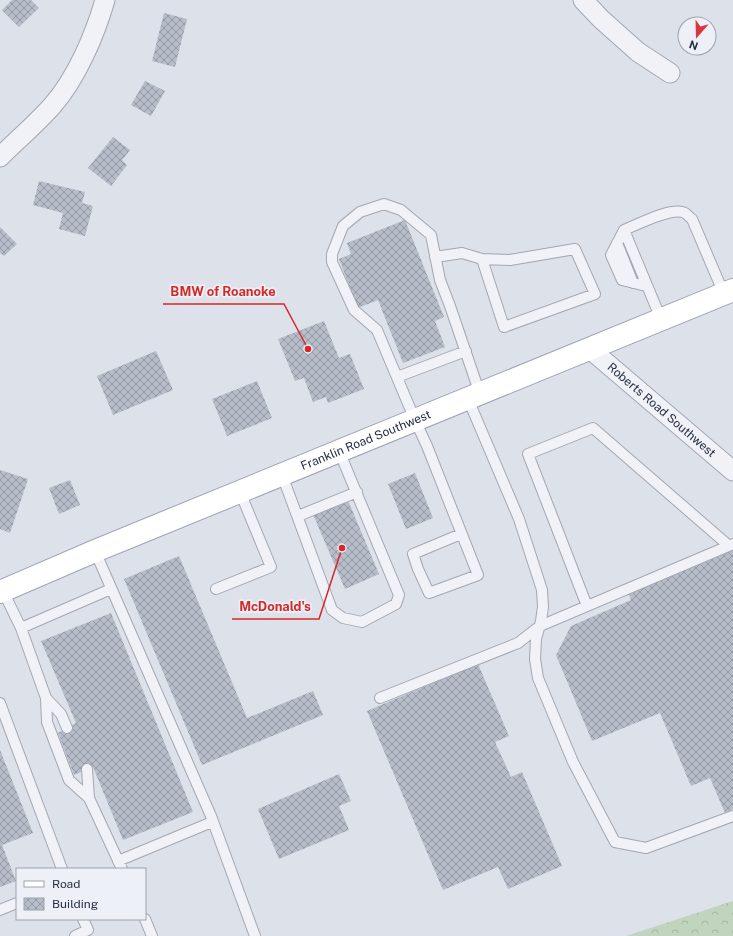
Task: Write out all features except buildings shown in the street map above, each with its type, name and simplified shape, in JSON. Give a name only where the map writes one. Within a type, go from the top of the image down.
[{"type":"main road","name":"Franklin Road Southwest","points":[[2,591],[95,551],[729,292]]},
{"type":"street","points":[[0,157],[52,106],[67,86],[100,19],[105,0]]},
{"type":"street","points":[[583,0],[601,19],[638,52],[670,73]]},
{"type":"street","name":"Roberts Road Southwest","points":[[590,348],[733,470]]},
{"type":"lane","points":[[461,534],[413,554],[429,593],[478,576],[427,446],[377,330],[354,310],[332,262],[332,254],[343,226],[360,212],[384,204],[401,210],[431,235],[440,280],[466,351],[474,396],[519,519],[542,590],[543,607],[536,639],[535,659],[538,678],[572,762],[615,842],[646,848],[733,816]]},
{"type":"lane","points":[[646,286],[622,280],[611,256],[616,243],[624,230],[659,215],[674,212],[685,213],[692,219],[729,292]]},
{"type":"lane","points":[[624,230],[661,319]]},
{"type":"lane","points":[[435,258],[462,253],[482,259],[510,260],[575,249],[595,294],[504,327],[482,259]]},
{"type":"lane","points":[[397,377],[466,351]]},
{"type":"lane","points":[[380,698],[518,643],[540,626],[587,606],[731,544],[593,428],[528,454],[587,606]]},
{"type":"lane","points":[[282,475],[332,610],[343,618],[362,622],[396,604],[398,595],[339,451]]},
{"type":"lane","points":[[216,589],[271,567],[240,492]]},
{"type":"lane","points":[[298,516],[357,492]]},
{"type":"lane","points":[[95,551],[161,700],[212,822],[255,936]]},
{"type":"lane","points":[[21,628],[111,589]]},
{"type":"lane","points":[[2,591],[21,628],[46,698],[47,722],[69,780],[89,798]]},
{"type":"lane","points":[[46,698],[61,714],[67,728]]},
{"type":"lane","points":[[0,703],[62,868]]},
{"type":"lane","points":[[87,769],[89,798],[120,865],[212,822]]},
{"type":"lane","points":[[0,910],[16,902]]},
{"type":"lane","points":[[75,936],[88,930],[83,920]]},
{"type":"lane","points":[[145,920],[152,936]]},
{"type":"green space","points":[[733,901],[733,936],[626,936]]},
{"type":"place","name":"BMW of Roanoke","points":[[308,349]]},
{"type":"place","name":"McDonald's","points":[[342,548]]}]
